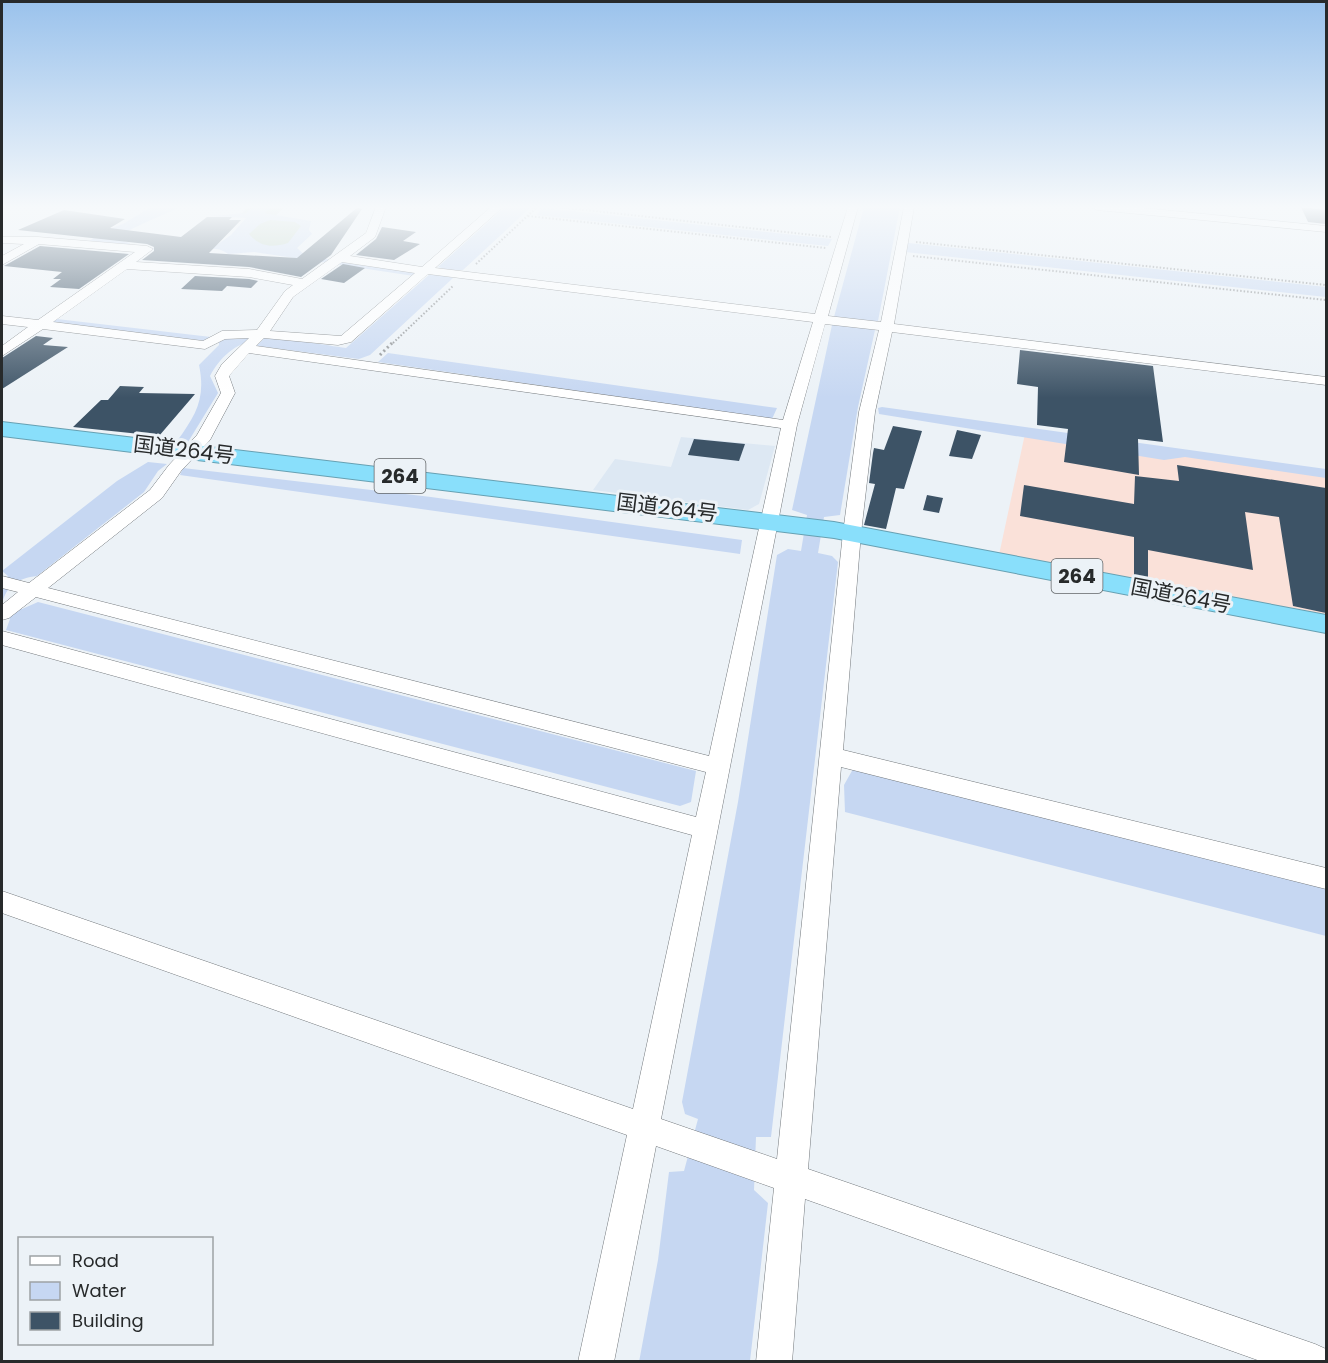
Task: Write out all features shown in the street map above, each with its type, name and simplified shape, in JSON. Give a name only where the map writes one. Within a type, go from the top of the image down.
[{"type":"highway","name":"国道264号","points":[[2,429],[191,450],[840,531],[1326,624]]},
{"type":"street","points":[[2,352],[117,271]]},
{"type":"street","points":[[206,271],[249,273],[303,283]]},
{"type":"street","points":[[13,595],[156,494],[204,437],[228,393],[222,376],[227,368],[255,340],[281,304],[303,283],[321,271]]},
{"type":"street","points":[[436,271],[1326,381]]},
{"type":"street","points":[[255,340],[338,341],[346,339],[440,271]]},
{"type":"street","points":[[596,1362],[768,521],[789,426],[834,271]]},
{"type":"street","points":[[774,1362],[833,756],[840,531],[887,326],[897,271]]},
{"type":"street","points":[[2,320],[206,345],[222,335],[789,426]]},
{"type":"street","points":[[13,595],[718,767]]},
{"type":"street","points":[[2,638],[705,829]]},
{"type":"street","points":[[833,756],[1326,879]]},
{"type":"street","points":[[2,902],[644,1128],[791,1176],[1315,1362]]},
{"type":"path","points":[[1054,271],[1326,300]]},
{"type":"path","points":[[1188,271],[1326,285]]},
{"type":"shaded area","points":[[1026,429],[1326,473],[1326,619],[999,555]]},
{"type":"shaded area","points":[[681,437],[775,446],[759,504],[748,510],[593,490],[615,459],[671,467]]},
{"type":"water","points":[[378,271],[419,272],[414,276]]},
{"type":"water","points":[[450,271],[446,276],[453,278],[370,355],[359,359],[257,346],[260,341],[244,343],[237,347],[224,356],[210,376],[218,393],[188,442],[177,441],[198,406],[201,387],[199,365],[219,345],[219,340],[229,337],[261,337],[346,348],[430,274]]},
{"type":"water","points":[[847,271],[888,271],[878,321],[865,321],[863,327],[875,330],[858,407],[840,515],[824,517],[818,553],[832,556],[838,562],[771,1137],[756,1137],[754,1190],[768,1203],[750,1361],[639,1362],[658,1260],[669,1172],[684,1171],[698,1119],[685,1114],[682,1102],[738,802],[777,555],[788,549],[801,551],[807,515],[792,510],[832,325],[844,325],[847,319],[834,317]]},
{"type":"water","points":[[1079,271],[1170,271],[1326,287],[1326,297]]},
{"type":"water","points":[[57,319],[211,337],[206,341],[50,323]]},
{"type":"water","points":[[388,353],[777,408],[772,419],[378,362]]},
{"type":"water","points":[[878,408],[1326,469],[1326,478],[1185,457],[1164,460],[879,414]]},
{"type":"water","points":[[148,462],[167,464],[158,471],[144,492],[37,576],[14,584],[6,592],[2,604],[2,580],[8,576],[2,571],[117,481]]},
{"type":"water","points":[[183,468],[431,497],[742,540],[740,554],[180,475]]},
{"type":"water","points":[[38,602],[696,771],[691,802],[680,806],[6,630],[10,619],[2,616],[2,604],[22,609]]},
{"type":"water","points":[[853,769],[1326,888],[1326,936],[845,812],[844,785]]},
{"type":"building","points":[[49,271],[105,271],[79,289],[50,287],[61,279],[53,279],[62,272]]},
{"type":"building","points":[[268,271],[310,271],[301,277]]},
{"type":"building","points":[[333,271],[361,271],[344,283],[321,279]]},
{"type":"building","points":[[195,276],[258,281],[251,288],[227,286],[222,291],[181,289]]},
{"type":"building","points":[[36,336],[53,338],[43,345],[68,347],[2,389],[2,358]]},
{"type":"building","points":[[1020,350],[1153,366],[1163,442],[1138,439],[1139,475],[1064,462],[1068,429],[1037,425],[1038,387],[1017,384]]},
{"type":"building","points":[[120,386],[144,387],[139,393],[195,394],[159,436],[73,427],[101,400],[108,400]]},
{"type":"building","points":[[893,426],[922,431],[904,489],[896,488],[886,529],[864,525],[875,484],[869,483],[874,448],[884,450]]},
{"type":"building","points":[[957,430],[981,435],[972,459],[949,456]]},
{"type":"building","points":[[694,439],[745,444],[739,461],[688,455]]},
{"type":"building","points":[[1177,465],[1326,488],[1326,613],[1293,606],[1279,517],[1245,512],[1253,570],[1148,550],[1148,579],[1134,576],[1134,537],[1020,516],[1024,485],[1134,504],[1135,476],[1179,481]]},
{"type":"building","points":[[927,495],[943,498],[939,513],[923,510]]}]
